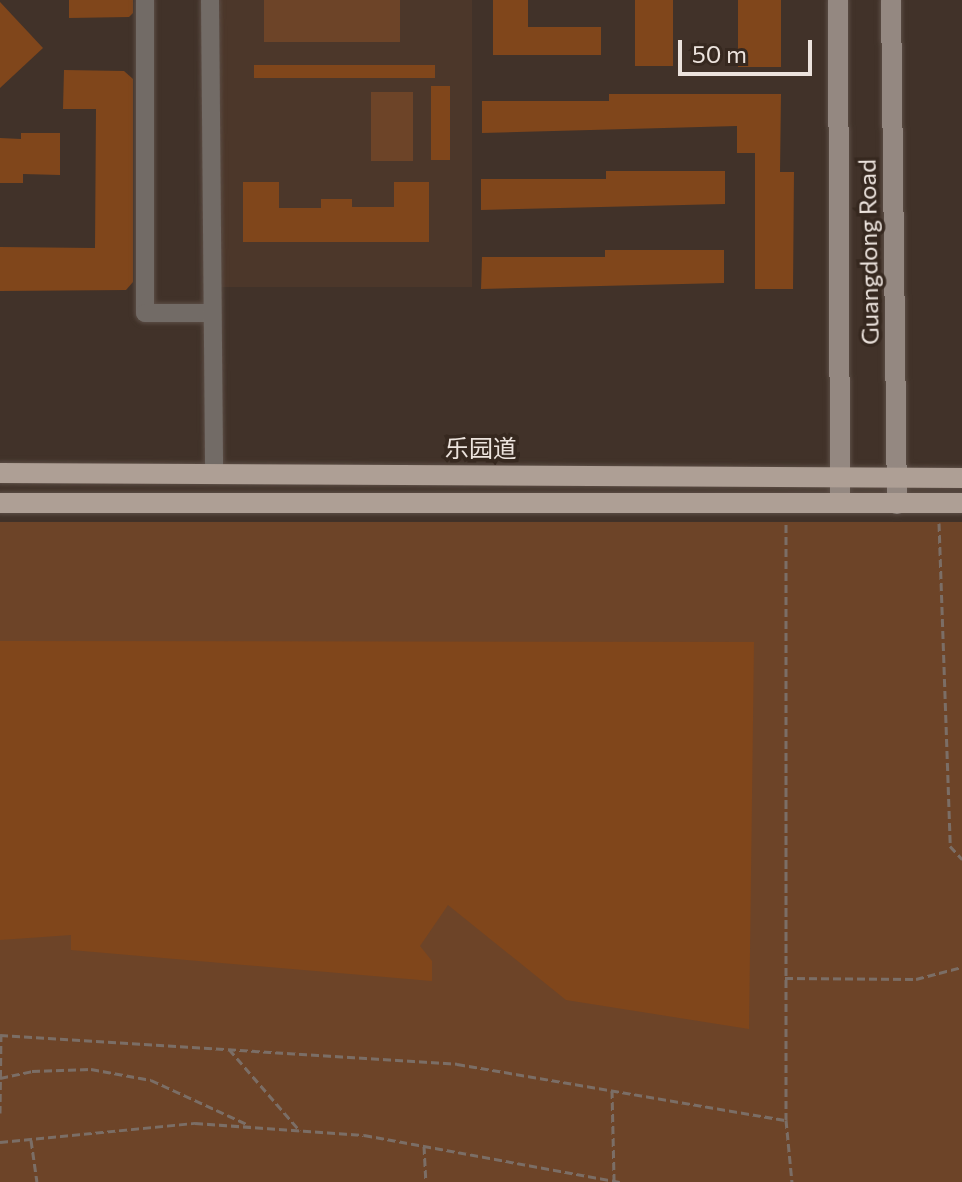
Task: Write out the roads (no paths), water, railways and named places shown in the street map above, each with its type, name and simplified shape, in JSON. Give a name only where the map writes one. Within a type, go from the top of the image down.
[{"type":"main road","name":"Guangdong Road","points":[[838,0],[840,503]]},
{"type":"main road","name":"Guangdong Road","points":[[891,0],[897,504]]},
{"type":"main road","name":"乐园道","points":[[0,473],[962,478]]},
{"type":"main road","points":[[214,474],[214,502]]},
{"type":"main road","points":[[0,503],[962,503]]},
{"type":"street","points":[[145,0],[145,313],[210,313]]},
{"type":"street","points":[[210,0],[210,313],[214,474]]}]
